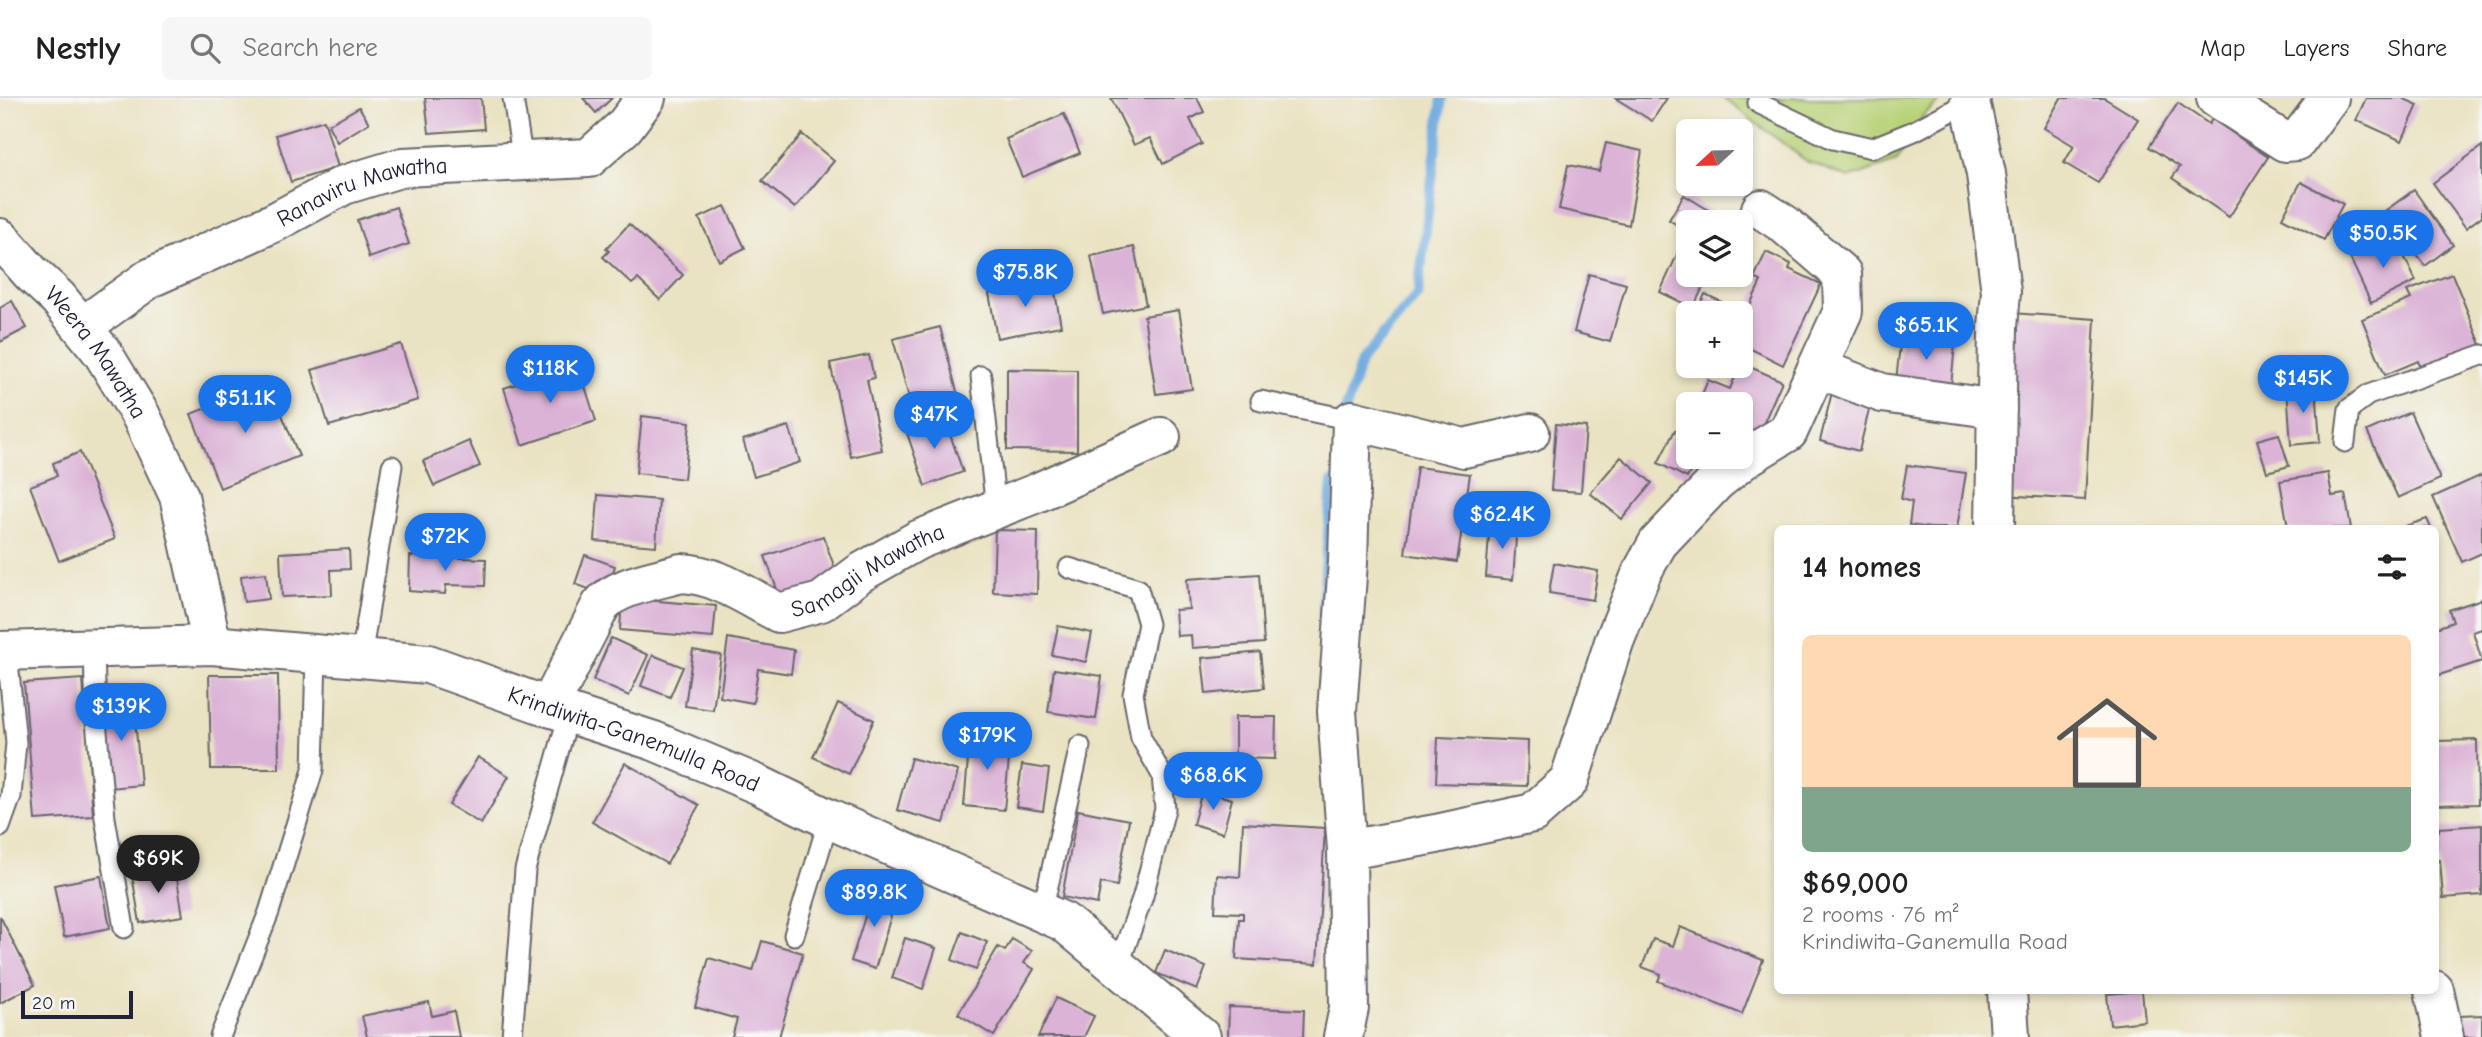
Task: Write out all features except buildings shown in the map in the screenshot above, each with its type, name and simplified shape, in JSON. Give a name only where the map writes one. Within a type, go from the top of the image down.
[{"type":"street","name":"Ranaviru Mawatha","points":[[82,327],[150,278],[275,222],[344,185],[403,167],[589,158],[624,127],[646,98]]},
{"type":"street","points":[[2216,98],[2285,142],[2297,141],[2329,98]]},
{"type":"street","points":[[1970,100],[1986,174],[2001,292],[1995,525]]},
{"type":"street","points":[[1347,850],[1533,813],[1569,781],[1614,642],[1642,572],[1658,543],[1716,482],[1747,457],[1788,432],[1843,311],[1843,274],[1784,224],[1761,209]]},
{"type":"street","name":"Weera Mawatha","points":[[0,237],[31,273],[58,298],[102,352],[141,416],[179,496],[212,645]]},
{"type":"street","points":[[1817,368],[1882,393],[1997,409]]},
{"type":"street","points":[[1343,1037],[1349,1008],[1347,850],[1337,711],[1348,562],[1352,420],[1464,448],[1530,433]]},
{"type":"street","name":"Samagii Mawatha","points":[[559,711],[601,605],[608,596],[618,591],[681,573],[690,573],[718,581],[779,613],[821,602],[860,573],[918,540],[1161,437]]},
{"type":"street","name":"Krindiwita-Ganemulla Road","points":[[4,651],[212,645],[428,664],[559,711],[654,741],[759,785],[829,819],[1064,922],[1201,1037]]},
{"type":"street","points":[[2007,994],[2010,1037]]},
{"type":"street","points":[[2435,994],[2444,1037]]},
{"type":"lane","points":[[513,98],[523,162]]},
{"type":"lane","points":[[1758,103],[1833,139],[1872,148],[1914,131],[1970,100]]},
{"type":"lane","points":[[2345,442],[2349,409],[2368,395],[2482,355]]},
{"type":"lane","points":[[981,376],[996,509]]},
{"type":"lane","points":[[1261,401],[1352,420]]},
{"type":"lane","points":[[361,658],[392,466]]},
{"type":"lane","points":[[1069,568],[1138,589],[1148,624],[1132,695],[1140,738],[1162,775],[1166,809],[1143,897],[1118,967]]},
{"type":"lane","points":[[94,649],[96,720],[105,818],[124,928]]},
{"type":"lane","points":[[0,827],[11,796],[16,743],[4,651]]},
{"type":"lane","points":[[220,1037],[269,912],[313,771],[316,654]]},
{"type":"lane","points":[[512,1037],[525,870],[559,711]]},
{"type":"lane","points":[[1042,912],[1080,746]]},
{"type":"lane","points":[[794,935],[829,819]]},
{"type":"green space","points":[[1723,98],[1943,98],[1923,116],[1897,161],[1849,178],[1808,162]]},
{"type":"waterway","points":[[1344,415],[1361,361],[1418,294],[1442,98]]},
{"type":"waterway","points":[[1324,644],[1323,600],[1332,482]]}]
